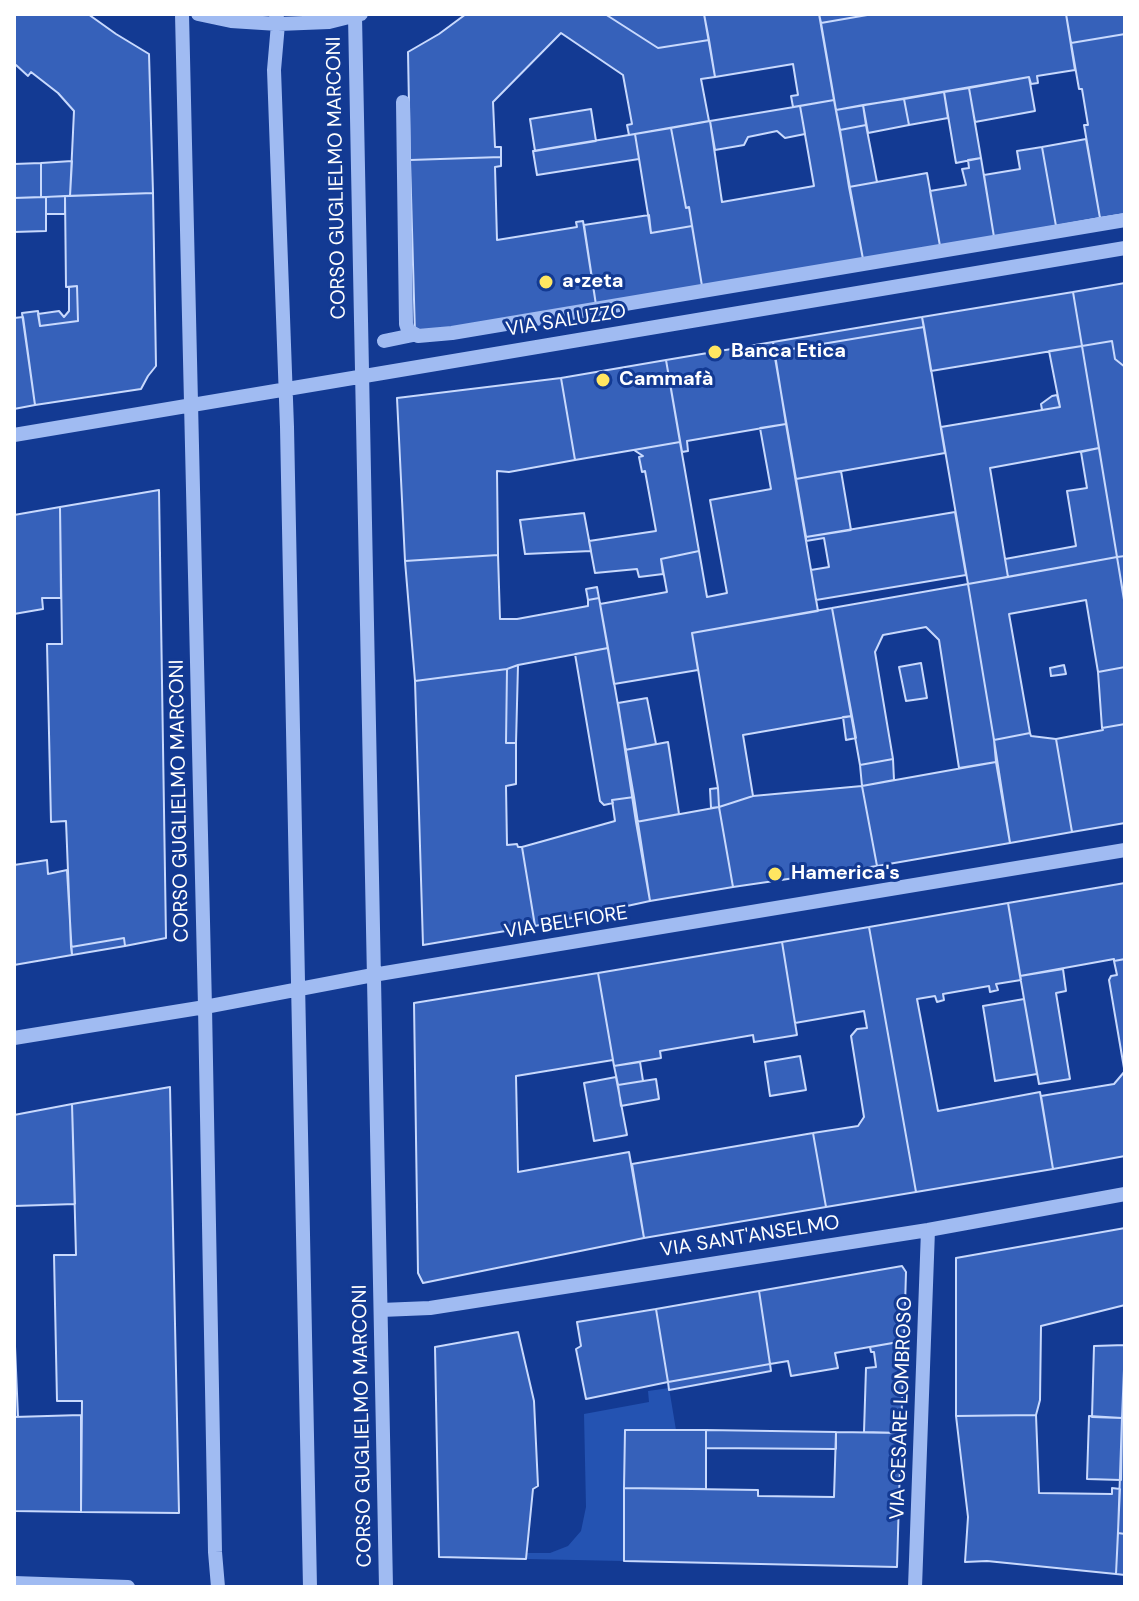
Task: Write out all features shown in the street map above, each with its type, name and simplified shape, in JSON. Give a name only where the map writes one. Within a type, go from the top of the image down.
[{"type":"street","name":"CORSO GUGLIELMO MARCONI","points":[[182,14],[218,1587]]},
{"type":"street","name":"CORSO GUGLIELMO MARCONI","points":[[198,14],[231,21],[279,17],[329,22],[358,15],[361,376],[386,1587]]},
{"type":"street","points":[[279,17],[274,70],[286,388],[310,1587]]},
{"type":"street","points":[[403,102],[406,324],[408,330],[418,335],[427,365]]},
{"type":"street","points":[[384,341],[452,333],[1125,220]]},
{"type":"street","name":"VIA SALUZZO","points":[[14,435],[1125,248]]},
{"type":"street","name":"VIA BELFIORE","points":[[14,1038],[1125,850]]},
{"type":"street","name":"VIA SANT'ANSELMO","points":[[381,1310],[430,1308],[928,1230],[1125,1194]]},
{"type":"street","name":"VIA CESARE LOMBROSO","points":[[915,1587],[928,1230]]},
{"type":"street","points":[[14,1583],[128,1587]]},
{"type":"shaded area","points":[[669,1388],[676,1430],[625,1431],[624,1561],[526,1559],[527,1553],[550,1553],[568,1546],[581,1531],[586,1507],[584,1414],[649,1402],[648,1391]]},
{"type":"building","points":[[15,14],[88,14],[149,54],[153,193],[70,196],[74,111],[58,93],[31,72],[28,76],[16,65],[14,67]]},
{"type":"building","points":[[466,14],[605,14],[658,48],[709,40],[715,77],[701,79],[709,121],[629,135],[627,125],[632,124],[623,75],[561,33],[493,102],[495,147],[501,147],[501,157],[410,160],[408,52]]},
{"type":"building","points":[[605,14],[704,14],[709,40],[658,48]]},
{"type":"building","points":[[704,14],[819,14],[834,100],[793,107],[791,96],[798,95],[793,64],[715,77]]},
{"type":"building","points":[[819,14],[873,14],[821,23]]},
{"type":"building","points":[[873,14],[1066,14],[1075,70],[1037,76],[1038,83],[1031,84],[1029,77],[836,110],[821,23]]},
{"type":"building","points":[[1066,14],[1125,14],[1125,34],[1071,43]]},
{"type":"building","points":[[1125,34],[1125,214],[1100,218],[1084,125],[1088,125],[1071,43]]},
{"type":"building","points":[[1029,77],[1035,111],[975,122],[969,88]]},
{"type":"building","points":[[969,88],[981,158],[956,163],[944,92]]},
{"type":"building","points":[[944,92],[948,118],[909,125],[904,99]]},
{"type":"building","points":[[904,99],[909,125],[868,133],[863,105]]},
{"type":"building","points":[[834,100],[863,259],[702,286],[689,207],[686,208],[671,128],[710,121],[722,202],[814,186],[800,106]]},
{"type":"building","points":[[863,105],[866,125],[840,130],[836,110]]},
{"type":"building","points":[[800,106],[805,134],[785,138],[777,131],[748,137],[744,145],[715,150],[710,121]]},
{"type":"building","points":[[591,109],[596,141],[535,151],[530,119]]},
{"type":"building","points":[[866,125],[877,182],[849,187],[840,130]]},
{"type":"building","points":[[671,128],[692,226],[651,233],[635,134]]},
{"type":"building","points":[[635,134],[639,159],[537,175],[533,151]]},
{"type":"building","points":[[1086,139],[1100,218],[1056,226],[1042,147]]},
{"type":"building","points":[[1042,147],[1056,226],[994,237],[984,175],[1020,169],[1017,151]]},
{"type":"building","points":[[501,157],[501,166],[495,167],[497,240],[577,227],[576,222],[583,221],[596,305],[415,334],[410,160]]},
{"type":"building","points":[[981,158],[994,237],[940,246],[930,191],[966,185],[962,169],[969,168],[968,160]]},
{"type":"building","points":[[72,161],[70,196],[41,197],[41,163]]},
{"type":"building","points":[[41,163],[41,197],[14,198],[14,164]]},
{"type":"building","points":[[927,173],[940,246],[863,259],[849,187]]},
{"type":"building","points":[[153,193],[156,366],[141,389],[35,405],[22,313],[38,311],[40,326],[78,321],[77,286],[66,287],[65,196]]},
{"type":"building","points":[[65,196],[65,214],[46,214],[46,197]]},
{"type":"building","points":[[46,197],[46,231],[14,232],[14,198]]},
{"type":"building","points":[[649,215],[651,233],[692,226],[702,286],[596,305],[584,225]]},
{"type":"building","points":[[1125,283],[1125,367],[1115,359],[1112,341],[1082,346],[1073,292]]},
{"type":"building","points":[[77,286],[78,321],[40,326],[38,314],[59,311],[64,317],[69,311],[69,287]]},
{"type":"building","points":[[1073,292],[1082,346],[931,371],[922,317]]},
{"type":"building","points":[[23,317],[35,405],[14,409],[14,318]]},
{"type":"building","points":[[922,317],[924,327],[774,352],[773,342]]},
{"type":"building","points":[[924,327],[945,453],[796,479],[774,352]]},
{"type":"building","points":[[1112,341],[1115,359],[1125,367],[1125,556],[1117,557],[1082,346]]},
{"type":"building","points":[[773,342],[786,424],[687,441],[688,451],[682,452],[666,360]]},
{"type":"building","points":[[1082,346],[1099,448],[990,468],[1008,577],[968,584],[941,427],[1060,407],[1049,351]]},
{"type":"building","points":[[666,360],[680,442],[575,460],[561,378]]},
{"type":"building","points":[[561,378],[575,460],[509,472],[497,471],[498,555],[405,561],[397,398]]},
{"type":"building","points":[[1057,395],[1060,407],[1042,410],[1041,404]]},
{"type":"building","points":[[786,424],[818,611],[692,633],[698,670],[614,684],[600,604],[667,592],[661,559],[699,551],[707,597],[727,593],[710,500],[771,489],[760,428]]},
{"type":"building","points":[[680,442],[699,551],[661,559],[663,574],[639,577],[637,569],[595,573],[589,541],[656,531],[645,471],[642,472],[639,457],[643,456],[634,450]]},
{"type":"building","points":[[1099,448],[1117,557],[1008,577],[1005,559],[1076,546],[1067,491],[1087,488],[1081,452]]},
{"type":"building","points":[[841,471],[851,530],[806,537],[796,479]]},
{"type":"building","points":[[159,490],[166,938],[125,946],[124,938],[71,947],[66,821],[51,822],[47,644],[62,644],[60,507]]},
{"type":"building","points":[[60,507],[61,598],[42,598],[43,609],[14,614],[14,515]]},
{"type":"building","points":[[955,512],[966,575],[816,600],[811,570],[829,567],[824,538],[806,541],[806,537]]},
{"type":"building","points":[[584,513],[591,551],[525,554],[520,520]]},
{"type":"building","points":[[498,555],[500,619],[517,619],[588,606],[588,600],[599,598],[608,648],[507,669],[415,681],[405,561]]},
{"type":"building","points":[[1125,556],[1125,605],[1117,557]]},
{"type":"building","points":[[1117,557],[1125,606],[1125,667],[1098,672],[1086,600],[1009,614],[1030,733],[994,740],[968,584]]},
{"type":"building","points":[[968,584],[996,762],[959,768],[939,640],[926,627],[883,635],[875,652],[893,759],[860,765],[832,608]]},
{"type":"building","points":[[597,587],[599,598],[588,600],[586,589]]},
{"type":"building","points":[[832,608],[852,716],[743,735],[753,796],[719,807],[692,633]]},
{"type":"building","points":[[608,648],[634,797],[612,800],[613,803],[604,805],[600,801],[575,654]]},
{"type":"building","points":[[921,663],[927,698],[906,701],[899,667]]},
{"type":"building","points":[[518,665],[516,743],[506,743],[507,669]]},
{"type":"building","points":[[1064,665],[1066,674],[1051,676],[1050,668]]},
{"type":"building","points":[[1125,667],[1125,724],[1102,728],[1098,672]]},
{"type":"building","points":[[507,669],[506,743],[516,743],[516,784],[506,786],[507,845],[522,847],[535,926],[423,945],[415,681]]},
{"type":"building","points":[[647,698],[656,744],[625,750],[618,703]]},
{"type":"building","points":[[852,716],[856,738],[846,740],[843,717]]},
{"type":"building","points":[[1125,724],[1125,823],[1072,832],[1056,739]]},
{"type":"building","points":[[1030,733],[1031,736],[1056,739],[1072,832],[1010,843],[994,740]]},
{"type":"building","points":[[668,742],[679,814],[636,822],[625,750]]},
{"type":"building","points":[[893,759],[894,780],[862,786],[860,765]]},
{"type":"building","points":[[996,762],[1010,843],[877,866],[862,786]]},
{"type":"building","points":[[862,786],[877,866],[733,887],[719,807],[753,796]]},
{"type":"building","points":[[718,788],[719,807],[711,808],[710,789]]},
{"type":"building","points":[[634,797],[650,901],[535,926],[522,847],[615,821],[612,800]]},
{"type":"building","points":[[719,807],[733,887],[650,901],[636,822]]},
{"type":"building","points":[[47,860],[48,874],[67,870],[72,955],[14,965],[14,865]]},
{"type":"building","points":[[1125,883],[1125,959],[1020,976],[1008,903]]},
{"type":"building","points":[[1008,903],[1021,980],[996,984],[998,990],[990,992],[989,986],[943,994],[944,1000],[937,1002],[935,996],[917,999],[938,1111],[1040,1092],[1053,1169],[916,1192],[869,927]]},
{"type":"building","points":[[869,927],[916,1192],[826,1207],[813,1133],[858,1126],[864,1117],[851,1036],[857,1029],[867,1028],[864,1011],[795,1023],[782,942]]},
{"type":"building","points":[[124,938],[125,946],[72,955],[71,947]]},
{"type":"building","points":[[782,942],[797,1035],[754,1042],[753,1035],[660,1051],[661,1058],[614,1066],[598,973]]},
{"type":"building","points":[[1125,959],[1124,1068],[1109,980],[1117,975],[1114,961]]},
{"type":"building","points":[[1063,969],[1066,991],[1056,993],[1070,1079],[1039,1084],[1020,976]]},
{"type":"building","points":[[598,973],[613,1060],[516,1076],[518,1172],[629,1152],[644,1238],[423,1283],[418,1273],[414,1003]]},
{"type":"building","points":[[1024,999],[1037,1074],[995,1081],[983,1006]]},
{"type":"building","points":[[800,1056],[806,1090],[770,1096],[765,1062]]},
{"type":"building","points":[[640,1062],[643,1081],[618,1085],[614,1066]]},
{"type":"building","points":[[1125,1071],[1125,1156],[1053,1169],[1041,1096],[1114,1084]]},
{"type":"building","points":[[616,1077],[627,1135],[594,1141],[584,1083]]},
{"type":"building","points":[[656,1079],[659,1099],[621,1106],[618,1085]]},
{"type":"building","points":[[170,1087],[179,1513],[81,1512],[82,1401],[57,1401],[54,1255],[76,1255],[72,1104]]},
{"type":"building","points":[[72,1104],[75,1204],[14,1206],[14,1115]]},
{"type":"building","points":[[813,1133],[826,1207],[644,1238],[632,1164]]},
{"type":"building","points":[[1125,1228],[1125,1305],[1041,1326],[1040,1400],[1036,1415],[956,1416],[956,1258]]},
{"type":"building","points":[[902,1266],[906,1272],[904,1341],[835,1353],[838,1368],[791,1376],[788,1361],[770,1364],[759,1291]]},
{"type":"building","points":[[759,1291],[770,1364],[668,1382],[656,1309]]},
{"type":"building","points":[[656,1309],[668,1382],[586,1399],[576,1349],[581,1346],[577,1322]]},
{"type":"building","points":[[14,1323],[18,1417],[14,1417]]},
{"type":"building","points":[[518,1332],[534,1401],[538,1486],[533,1489],[526,1559],[439,1557],[435,1347]]},
{"type":"building","points":[[904,1341],[901,1433],[864,1432],[866,1368],[876,1367],[870,1347]]},
{"type":"building","points":[[1125,1345],[1122,1418],[1092,1417],[1094,1346]]},
{"type":"building","points":[[1125,1363],[1125,1418],[1122,1418]]},
{"type":"building","points":[[770,1364],[771,1371],[669,1390],[668,1382]]},
{"type":"building","points":[[81,1415],[81,1512],[14,1511],[14,1417]]},
{"type":"building","points":[[1036,1415],[1039,1493],[1112,1494],[1112,1488],[1120,1489],[1116,1574],[987,1561],[965,1562],[968,1517],[956,1416]]},
{"type":"building","points":[[1089,1416],[1122,1418],[1121,1480],[1087,1479]]},
{"type":"building","points":[[1122,1418],[1125,1418],[1125,1534],[1118,1533]]},
{"type":"building","points":[[625,1430],[706,1430],[706,1489],[624,1488]]},
{"type":"building","points":[[706,1430],[836,1432],[836,1449],[706,1448]]},
{"type":"building","points":[[836,1432],[901,1433],[897,1567],[624,1561],[624,1488],[758,1490],[758,1496],[834,1497]]},
{"type":"building","points":[[1118,1533],[1125,1534],[1125,1575],[1116,1574]]},
{"type":"place","name":"a•zeta","points":[[546,282]]},
{"type":"place","name":"Banca Etica","points":[[715,352]]},
{"type":"place","name":"Cammafà","points":[[603,380]]},
{"type":"place","name":"Hamerica's","points":[[775,874]]}]
